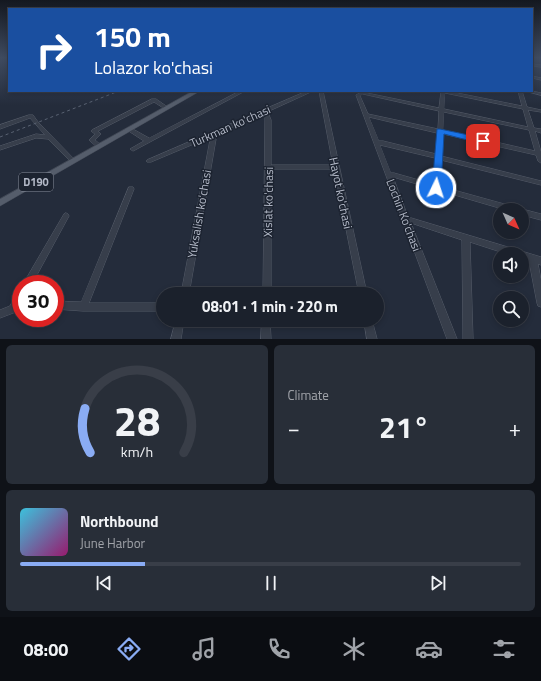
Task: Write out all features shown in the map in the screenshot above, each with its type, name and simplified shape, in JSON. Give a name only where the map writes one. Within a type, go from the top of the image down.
[{"type":"main road","points":[[73,161],[195,92]]},
{"type":"main road","name":"D190","points":[[0,203],[73,161]]},
{"type":"street","points":[[133,149],[241,92]]},
{"type":"street","name":"Turkman ko'chasi","points":[[149,161],[309,92]]},
{"type":"street","name":"Hayot ko'chasi","points":[[320,92],[361,287]]},
{"type":"street","points":[[436,188],[442,92]]},
{"type":"street","points":[[447,92],[541,111]]},
{"type":"street","points":[[520,92],[541,161]]},
{"type":"street","name":"Lochin Ko'chasi","points":[[442,110],[362,93],[358,95],[452,339]]},
{"type":"street","points":[[99,146],[92,140],[98,134],[94,131],[154,100],[167,108]]},
{"type":"street","points":[[442,110],[541,131]]},
{"type":"street","name":"Xislat ko'chasi","points":[[264,112],[267,115],[268,120],[267,287]]},
{"type":"street","points":[[366,115],[540,154]]},
{"type":"street","points":[[0,127],[31,116],[73,161]]},
{"type":"street","points":[[129,129],[149,141]]},
{"type":"street","points":[[0,148],[36,136],[49,137]]},
{"type":"street","name":"Yuksalish ko'chasi","points":[[186,287],[213,139],[209,136]]},
{"type":"street","points":[[377,143],[383,143],[541,183]]},
{"type":"street","points":[[268,167],[335,167]]},
{"type":"street","points":[[389,175],[394,175],[493,204]]},
{"type":"street","points":[[83,307],[131,189]]},
{"type":"street","points":[[529,214],[541,217]]},
{"type":"street","points":[[32,275],[66,216]]},
{"type":"street","points":[[406,219],[466,236],[498,247]]},
{"type":"street","points":[[466,236],[468,339]]},
{"type":"street","points":[[537,260],[541,303]]},
{"type":"street","points":[[64,306],[156,308]]},
{"type":"street","points":[[0,314],[12,310]]},
{"type":"street","points":[[176,339],[179,327]]},
{"type":"street","points":[[266,327],[266,339]]},
{"type":"street","points":[[369,327],[372,339]]},
{"type":"railway","points":[[0,137],[116,92]]},
{"type":"route","points":[[436,188],[440,131],[483,141]]}]
